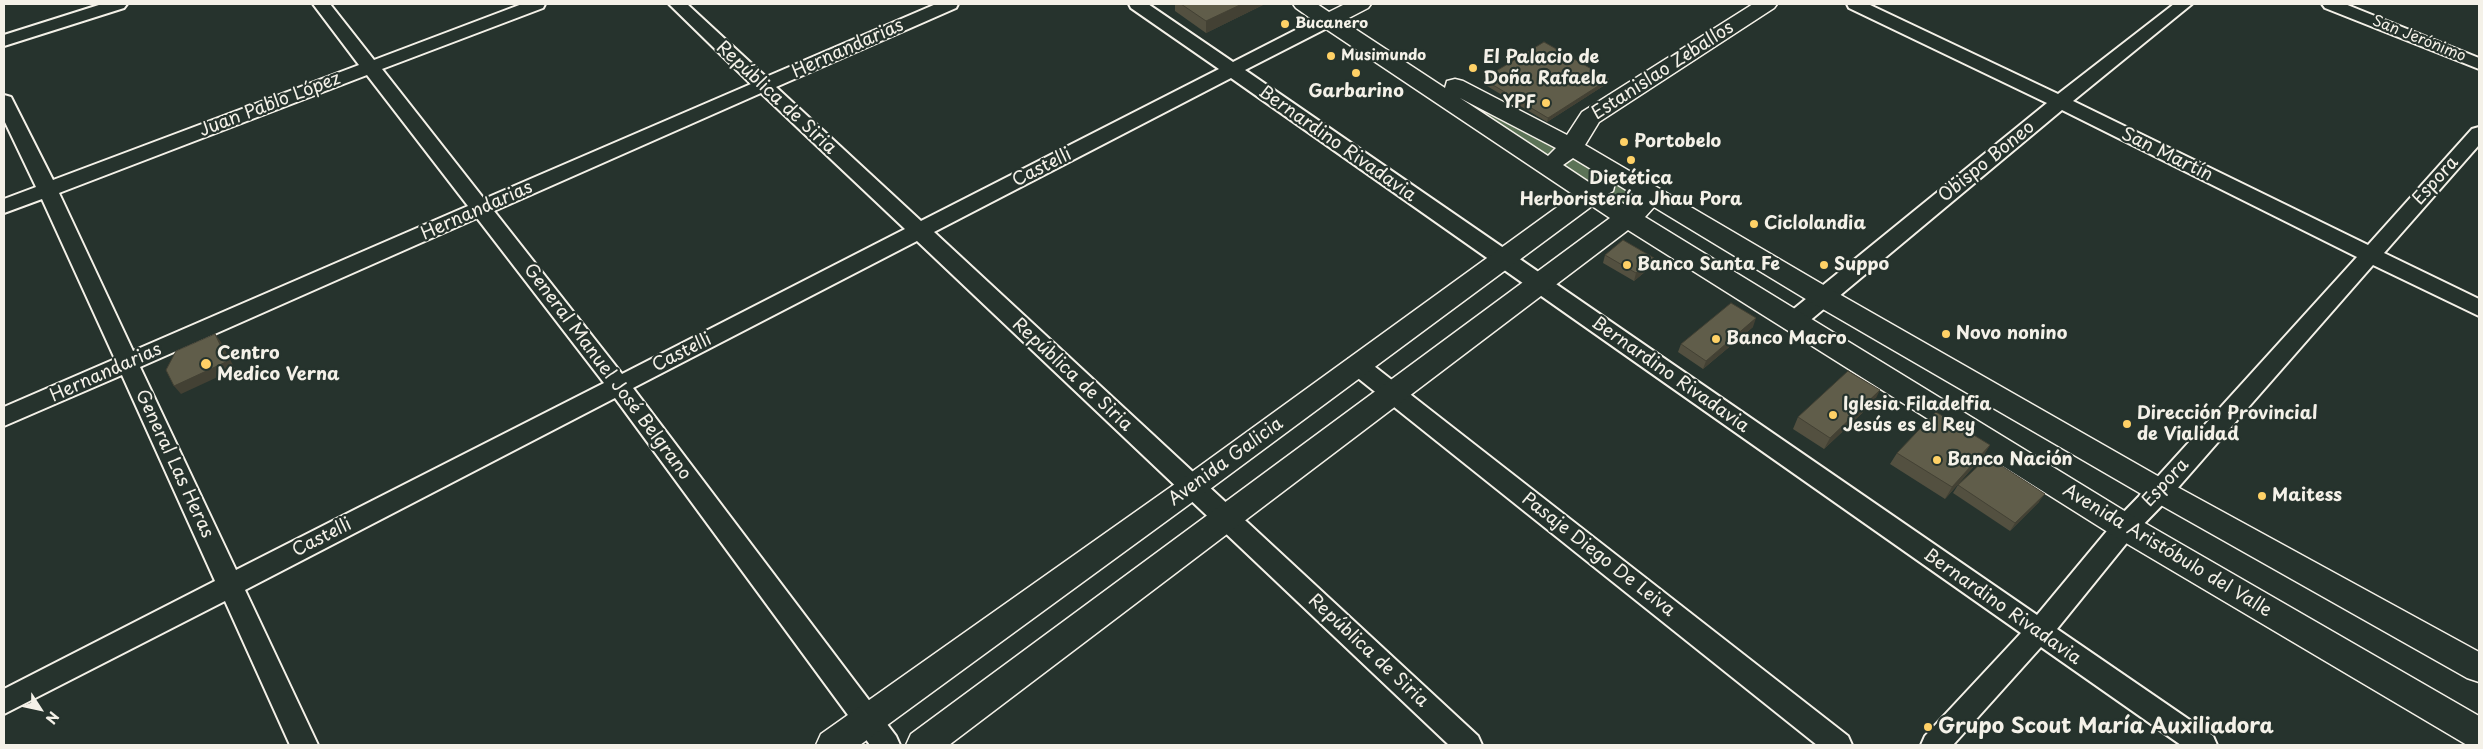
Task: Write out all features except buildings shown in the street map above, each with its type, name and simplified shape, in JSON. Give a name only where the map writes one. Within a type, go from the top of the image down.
[{"type":"main road","name":"Avenida Aristóbulo del Valle","points":[[1303,4],[1340,10],[1441,78],[1572,147],[1654,198],[2160,491],[2479,668]]},
{"type":"main road","name":"Estanislao Zeballos","points":[[1544,163],[1561,157],[1572,147],[1590,117],[1767,4]]},
{"type":"main road","name":"Avenida Aristóbulo del Valle","points":[[1340,10],[1544,163],[1590,194],[2125,527],[2479,734]]},
{"type":"main road","name":"Avenida Galicia","points":[[832,745],[876,733],[1192,487],[1617,175]]},
{"type":"main road","points":[[923,745],[1227,520],[1654,198]]},
{"type":"street","points":[[4,41],[118,4]]},
{"type":"street","name":"General Manuel José Belgrano","points":[[321,4],[619,386],[876,733]]},
{"type":"street","name":"Juan Pablo López","points":[[4,206],[537,4]]},
{"type":"street","name":"República de Siria","points":[[676,4],[1468,745]]},
{"type":"street","name":"Hernandarias","points":[[4,417],[950,4]]},
{"type":"street","name":"Bernardino Rivadavia","points":[[1137,4],[2203,745]]},
{"type":"street","name":"San Martín","points":[[1854,4],[2060,102],[2479,308]]},
{"type":"street","name":"Obispo Boneo","points":[[1793,322],[2060,102],[2184,4]]},
{"type":"street","name":"San Jerónimo","points":[[2331,4],[2479,64]]},
{"type":"street","name":"Castelli","points":[[4,702],[1231,70],[1340,10]]},
{"type":"street","name":"General Las Heras","points":[[4,101],[47,189],[304,745]]},
{"type":"street","name":"Espora","points":[[1934,745],[2038,632],[2125,527],[2160,491],[2479,133]]},
{"type":"street","name":"Pasaje Diego De Leiva","points":[[1357,365],[1838,745]]},
{"type":"green space","points":[[1422,75],[1557,148],[1551,154],[1542,155]]},
{"type":"green space","points":[[1575,155],[1605,174],[1588,186],[1559,166]]},
{"type":"green space","points":[[1619,184],[1639,196],[1638,202],[1623,207],[1614,204],[1604,189],[1610,185]]},
{"type":"place","name":"Bucanero","points":[[1285,24]]},
{"type":"place","name":"Musimundo","points":[[1331,56]]},
{"type":"place","name":"El Palacio de Doña Rafaela","points":[[1473,68]]},
{"type":"place","name":"Garbarino","points":[[1356,73]]},
{"type":"place","name":"YPF","points":[[1546,103]]},
{"type":"place","name":"Portobelo","points":[[1624,142]]},
{"type":"place","name":"Dietética Herboristería Jhau Pora","points":[[1631,160]]},
{"type":"place","name":"Ciclolandia","points":[[1754,224]]},
{"type":"place","name":"Banco Santa Fe","points":[[1627,265]]},
{"type":"place","name":"Suppo","points":[[1824,265]]},
{"type":"place","name":"Novo nonino","points":[[1946,334]]},
{"type":"place","name":"Banco Macro","points":[[1716,339]]},
{"type":"place","name":"Centro Medico Verna","points":[[206,364]]},
{"type":"place","name":"Iglesia Filadelfia Jesús es el Rey","points":[[1833,415]]},
{"type":"place","name":"Dirección Provincial de Vialidad","points":[[2127,424]]},
{"type":"place","name":"Banco Nación","points":[[1937,460]]},
{"type":"place","name":"Maitess","points":[[2262,496]]},
{"type":"place","name":"Grupo Scout María Auxiliadora","points":[[1928,727]]}]
